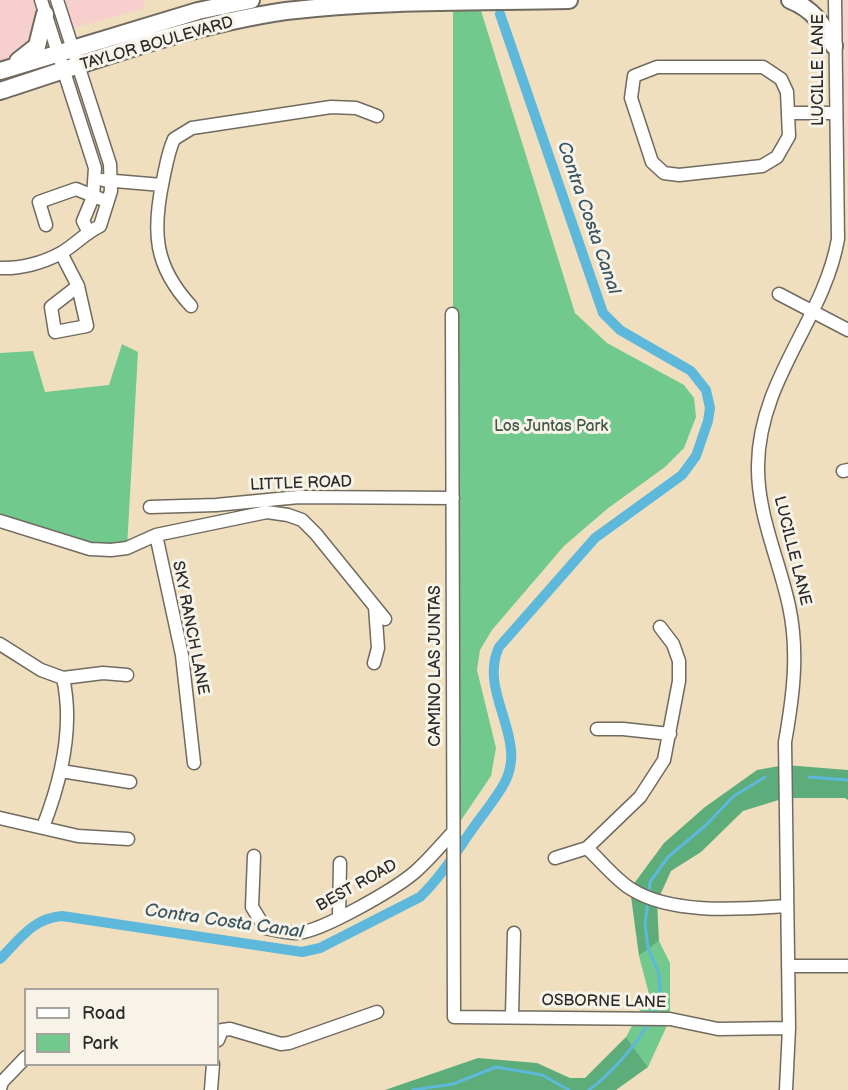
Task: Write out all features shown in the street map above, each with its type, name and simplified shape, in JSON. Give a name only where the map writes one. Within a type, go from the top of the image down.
[{"type":"main road","name":"TAYLOR BOULEVARD","points":[[5,69],[198,11],[251,0]]},
{"type":"main road","name":"TAYLOR BOULEVARD","points":[[0,91],[202,28],[286,11],[387,2],[569,0]]},
{"type":"main road","points":[[790,0],[807,7],[825,27],[834,46]]},
{"type":"main road","points":[[5,69],[37,46],[43,7]]},
{"type":"street","points":[[57,0],[65,50]]},
{"type":"street","name":"LUCILLE LANE","points":[[786,1090],[789,1028],[785,742],[793,696],[796,654],[789,607],[762,513],[758,465],[763,421],[776,382],[833,267],[838,239],[835,0]]},
{"type":"street","points":[[0,268],[35,263],[61,253],[88,231],[100,226],[108,202],[110,164],[103,138],[65,50],[43,7]]},
{"type":"street","points":[[764,67],[781,79],[787,92],[789,113],[789,136],[777,157],[762,166],[679,175],[664,173],[652,162],[631,98],[634,76],[657,68],[764,67]]},
{"type":"street","points":[[72,68],[95,168],[93,197],[83,221],[88,231]]},
{"type":"street","points":[[192,306],[177,290],[165,270],[157,243],[156,223],[162,186],[174,139],[192,128],[331,107],[356,108],[377,116]]},
{"type":"street","points":[[789,113],[835,113]]},
{"type":"street","points":[[94,180],[162,186]]},
{"type":"street","points":[[46,225],[39,202],[76,189],[108,202]]},
{"type":"street","points":[[61,253],[78,286],[87,326],[54,332],[51,307],[78,286]]},
{"type":"street","points":[[779,294],[848,330]]},
{"type":"street","name":"CAMINO LAS JUNTAS","points":[[452,314],[454,1017]]},
{"type":"street","name":"LITTLE ROAD","points":[[150,507],[216,505],[299,497],[453,498]]},
{"type":"street","points":[[0,521],[90,549],[127,548],[156,535],[267,512],[288,515],[302,520],[316,534],[385,619]]},
{"type":"street","name":"SKY RANCH LANE","points":[[156,535],[182,655],[194,764]]},
{"type":"street","points":[[374,663],[378,648],[375,606]]},
{"type":"street","points":[[555,858],[587,848],[640,797],[657,775],[664,760],[670,734],[679,661],[673,644],[660,627]]},
{"type":"street","points":[[0,644],[41,670],[63,678],[103,673],[127,675]]},
{"type":"street","points":[[43,827],[61,771],[68,702],[63,678]]},
{"type":"street","points":[[597,729],[670,734]]},
{"type":"street","points":[[61,771],[130,782]]},
{"type":"street","points":[[0,818],[78,836],[129,839]]},
{"type":"street","name":"BEST ROAD","points":[[254,856],[252,907],[265,928],[297,933],[312,930],[339,917],[414,873],[453,836]]},
{"type":"street","points":[[587,848],[630,889],[657,902],[684,907],[786,906]]},
{"type":"street","points":[[339,917],[340,863]]},
{"type":"street","points":[[512,1016],[513,933]]},
{"type":"street","points":[[788,966],[848,966]]},
{"type":"street","points":[[219,1038],[222,1030],[230,1029],[281,1044],[289,1043],[376,1012]]},
{"type":"street","name":"OSBORNE LANE","points":[[454,1017],[670,1019],[718,1029],[789,1028]]},
{"type":"street","points":[[0,1089],[2,1082],[24,1059]]},
{"type":"street","points":[[211,1088],[213,1066]]},
{"type":"shaded area","points":[[0,0],[41,0],[42,30],[0,71]]},
{"type":"shaded area","points":[[57,0],[143,0],[145,8],[67,30]]},
{"type":"shaded area","points":[[835,0],[848,0],[848,159],[836,159]]},
{"type":"green space","name":"Los Juntas Park","points":[[478,1],[575,313],[607,343],[684,385],[694,398],[696,417],[684,448],[665,467],[607,509],[564,546],[492,630],[480,650],[477,670],[496,748],[491,776],[453,832],[453,2]]},
{"type":"green space","points":[[122,344],[138,352],[127,548],[111,550],[0,521],[0,353],[33,351],[45,392],[109,385]]},
{"type":"green space","points":[[785,765],[848,770],[848,800],[845,798],[785,798],[743,811],[701,852],[671,871],[657,902],[659,941],[639,956],[630,889],[664,843],[705,807],[757,770]]},
{"type":"green space","points":[[659,941],[670,963],[670,1019],[648,1067],[626,1037],[649,994],[639,956]]},
{"type":"green space","points":[[626,1037],[648,1067],[616,1090],[385,1090],[478,1058],[537,1063],[570,1078],[585,1078]]},
{"type":"waterway","name":"Contra Costa Canal","points":[[0,959],[35,925],[62,916],[302,952],[320,948],[420,897],[447,866],[497,795],[508,774],[511,750],[495,686],[494,673],[499,647],[595,538],[682,475],[696,456],[710,408],[706,390],[691,371],[620,330],[603,313],[500,14]]},
{"type":"waterway","points":[[649,894],[650,882],[668,857],[705,826],[734,796],[765,777]]},
{"type":"waterway","points":[[809,777],[848,780]]},
{"type":"waterway","points":[[648,901],[645,924],[648,948],[659,974],[660,990],[651,1016]]},
{"type":"waterway","points":[[589,1090],[623,1058],[639,1039],[648,1022]]},
{"type":"waterway","points":[[413,1090],[453,1084],[496,1067],[542,1075],[569,1090]]}]
